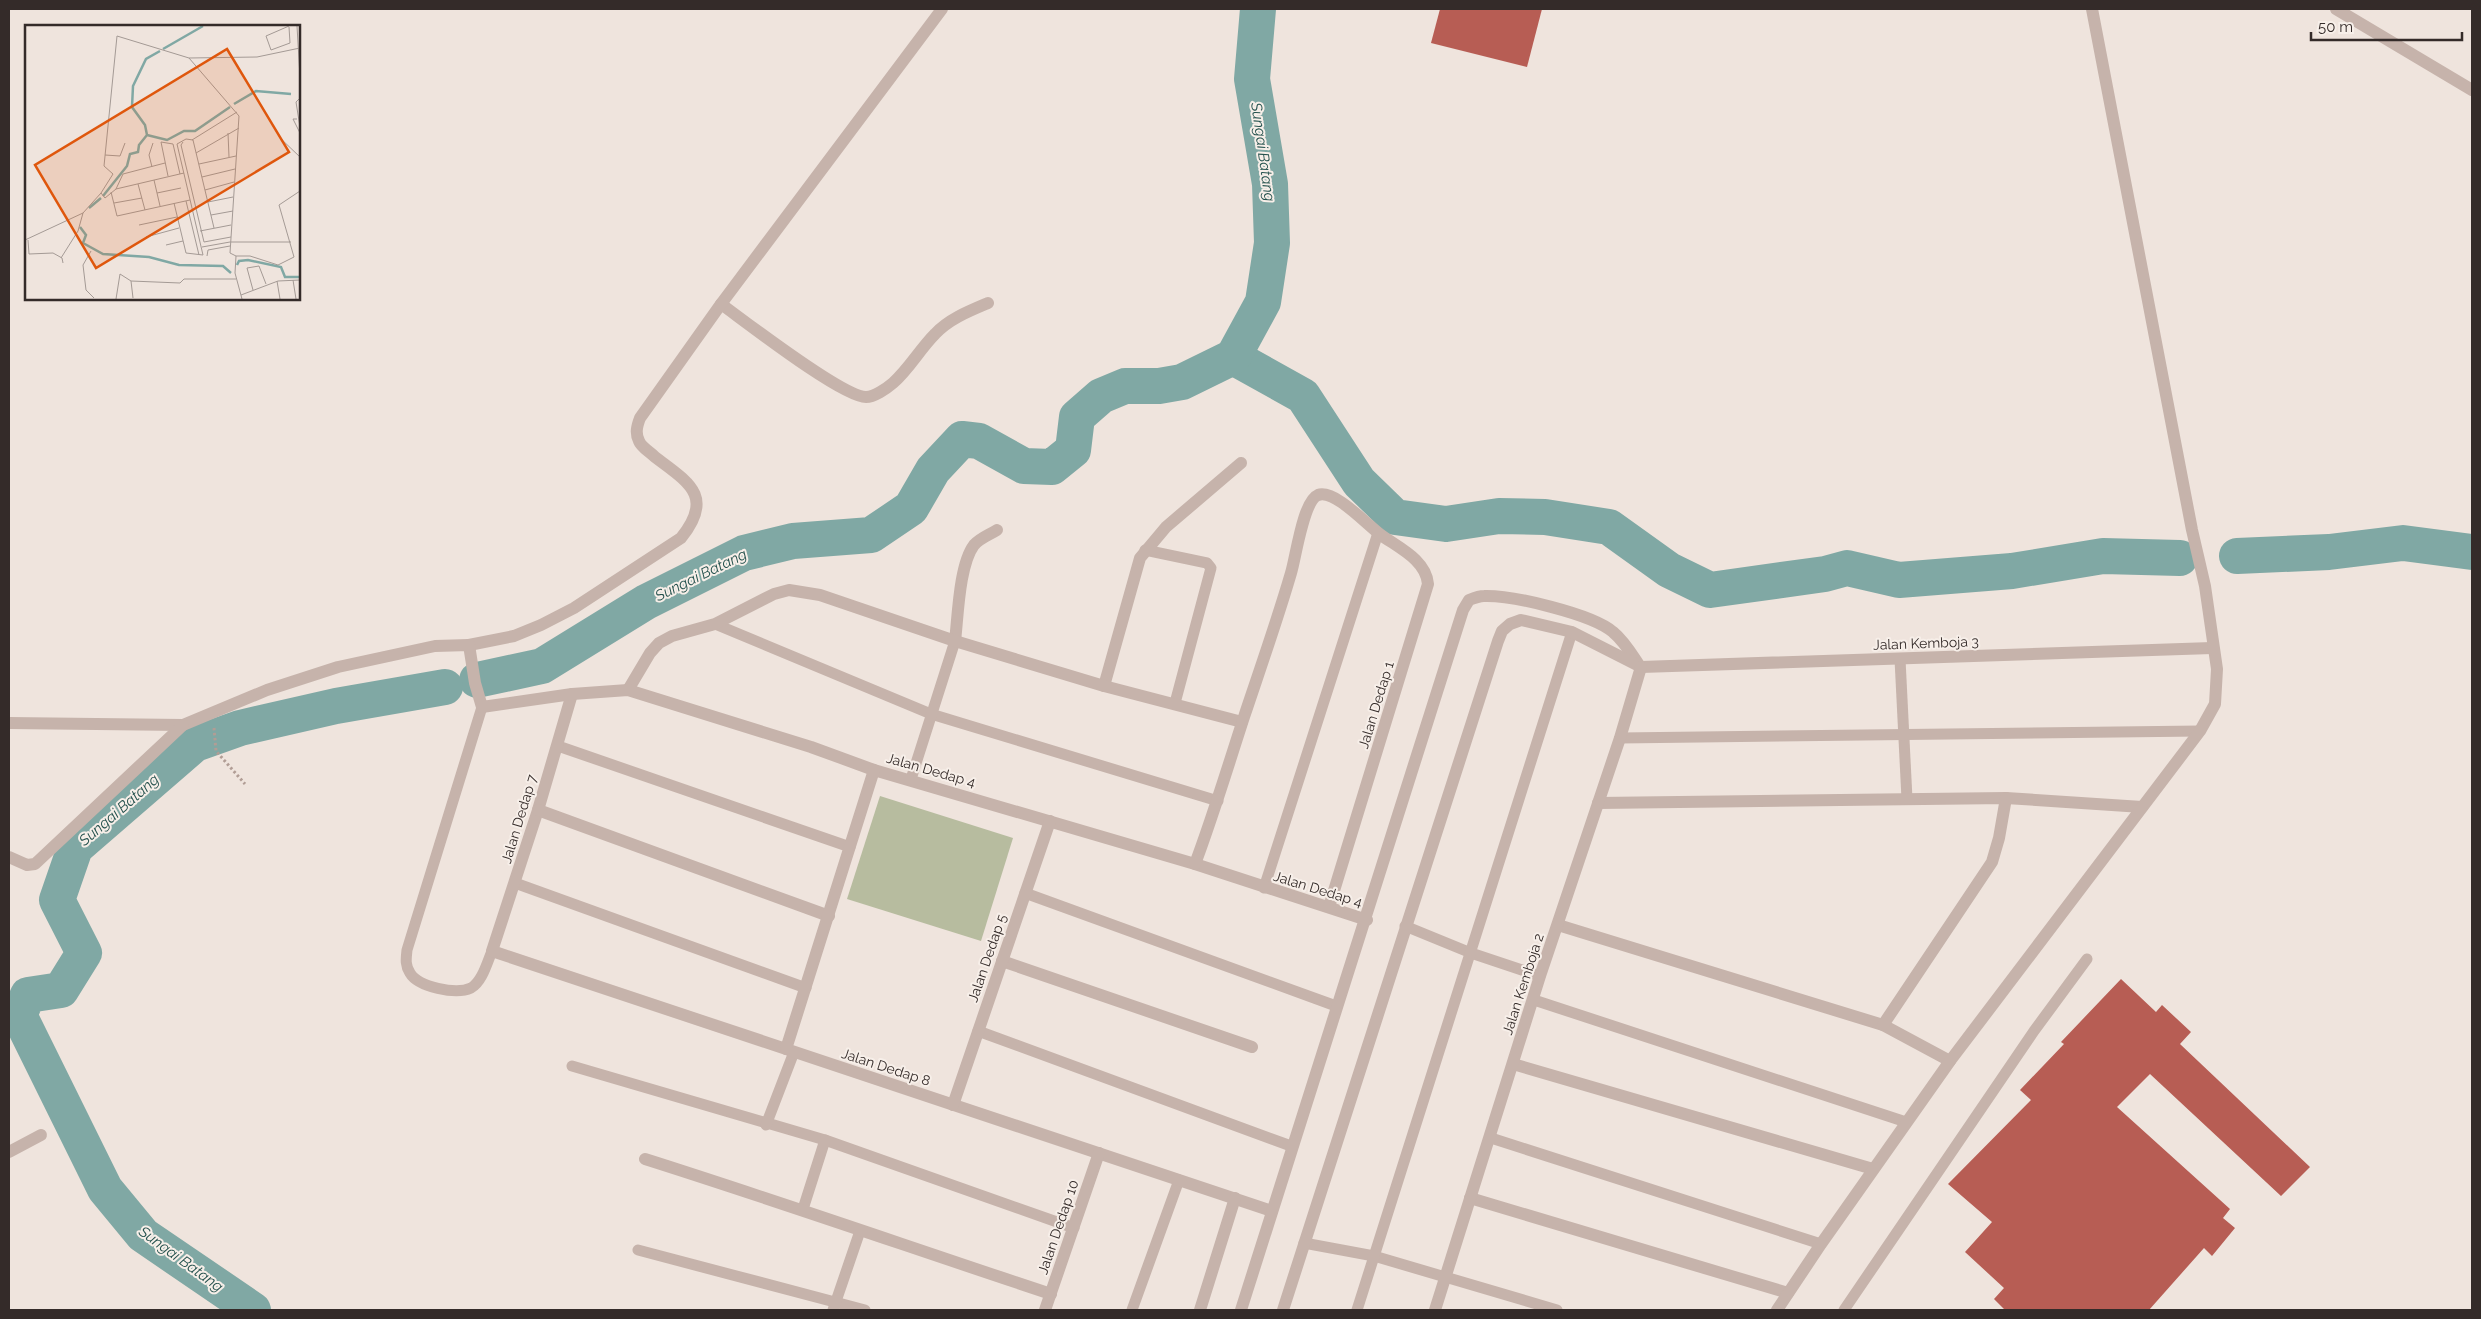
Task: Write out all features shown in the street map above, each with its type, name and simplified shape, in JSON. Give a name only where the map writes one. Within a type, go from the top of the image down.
[{"type":"street","points":[[9,857],[27,864],[35,864],[183,725],[267,690],[338,667],[435,646],[469,645],[514,636],[574,608],[680,538],[688,529],[697,508],[690,484],[647,451],[639,442],[636,429],[649,403],[721,304],[942,9]]},
{"type":"street","points":[[1777,1310],[1873,1169],[1950,1061],[2200,731],[2215,704],[2218,689],[2217,669],[2212,648],[2205,586],[2192,530],[2092,9]]},
{"type":"street","points":[[2336,9],[2472,90]]},
{"type":"street","points":[[721,304],[821,375],[850,392],[866,397],[883,391],[894,382],[944,326],[988,303]]},
{"type":"street","points":[[1104,686],[1136,566],[1145,550],[1198,498],[1242,463]]},
{"type":"street","name":"Jalan Dedap 1","points":[[1242,722],[1292,571],[1305,518],[1311,503],[1319,495],[1334,498],[1343,502],[1378,533],[1422,565],[1428,574],[1428,584],[1329,907]]},
{"type":"street","points":[[955,642],[964,576],[970,553],[980,539],[997,530]]},
{"type":"street","points":[[628,690],[650,653],[659,643],[672,636],[716,624],[774,594],[789,590],[820,595],[955,642],[1104,686],[1242,722],[1218,801],[1195,864]]},
{"type":"street","points":[[1241,1310],[1336,1006],[1367,920],[1463,610],[1470,600],[1483,596],[1517,599],[1575,614],[1612,630],[1627,646],[1641,667]]},
{"type":"street","points":[[1283,1310],[1405,926],[1502,631],[1510,624],[1521,620],[1572,632],[1641,667]]},
{"type":"street","points":[[469,645],[475,683],[482,707]]},
{"type":"street","name":"Jalan Kemboja 3","points":[[1641,667],[2212,648]]},
{"type":"street","name":"Jalan Kemboja 2","points":[[1435,1310],[1491,1138],[1540,976],[1620,738],[1641,667]]},
{"type":"street","name":"Jalan Dedap 4","points":[[482,707],[572,694],[628,690],[811,747],[874,770],[911,779],[1195,864],[1367,920]]},
{"type":"street","name":"Jalan Dedap 7","points":[[492,952],[558,746],[572,694]]},
{"type":"street","points":[[9,723],[183,725]]},
{"type":"street","points":[[790,1051],[806,988],[874,770]]},
{"type":"street","points":[[1598,802],[2006,798],[2142,807]]},
{"type":"street","points":[[1883,1026],[1992,862],[1999,838],[2006,798]]},
{"type":"street","points":[[538,810],[829,916]]},
{"type":"street","name":"Jalan Dedap 5","points":[[953,1104],[1050,821]]},
{"type":"street","points":[[1558,925],[1883,1026],[1950,1061]]},
{"type":"street","name":"Jalan Dedap 8","points":[[492,952],[1272,1211]]},
{"type":"street","points":[[1002,961],[1252,1047]]},
{"type":"street","points":[[1513,1064],[1873,1169]]},
{"type":"street","points":[[9,1152],[41,1135]]},
{"type":"street","name":"Jalan Dedap 10","points":[[1046,1310],[1099,1153]]},
{"type":"street","points":[[645,1159],[802,1209],[860,1231],[1051,1294]]},
{"type":"street","points":[[1200,1310],[1235,1198]]},
{"type":"street","points":[[1470,1198],[1788,1293]]},
{"type":"lane","points":[[1264,888],[1378,533]]},
{"type":"lane","points":[[1145,550],[1207,563],[1211,568],[1175,703]]},
{"type":"lane","points":[[716,624],[931,714],[1218,801]]},
{"type":"lane","points":[[1357,1310],[1572,632]]},
{"type":"lane","points":[[911,779],[955,642]]},
{"type":"lane","points":[[1900,659],[1907,799]]},
{"type":"lane","points":[[482,707],[407,950],[406,965],[411,975],[422,982],[443,990],[458,992],[472,988],[479,981],[492,952]]},
{"type":"lane","points":[[1620,738],[2200,731]]},
{"type":"lane","points":[[558,746],[850,847]]},
{"type":"lane","points":[[515,883],[806,988]]},
{"type":"lane","points":[[1025,893],[1336,1006]]},
{"type":"lane","points":[[1405,926],[1471,953],[1540,976]]},
{"type":"lane","points":[[1844,1310],[2034,1031],[2087,959]]},
{"type":"lane","points":[[1534,1000],[1906,1122]]},
{"type":"lane","points":[[978,1031],[1292,1146]]},
{"type":"lane","points":[[766,1125],[790,1051]]},
{"type":"lane","points":[[572,1066],[766,1125],[824,1140],[1074,1228]]},
{"type":"lane","points":[[1491,1138],[1821,1244]]},
{"type":"lane","points":[[802,1209],[824,1140]]},
{"type":"lane","points":[[1132,1310],[1179,1180]]},
{"type":"lane","points":[[834,1306],[860,1231]]},
{"type":"lane","points":[[1304,1243],[1374,1256],[1557,1310]]},
{"type":"lane","points":[[638,1250],[834,1306],[865,1310]]},
{"type":"path","points":[[213,726],[216,750],[245,784]]},
{"type":"green space","points":[[880,796],[1013,838],[981,941],[847,899]]},
{"type":"building","points":[[1440,9],[1542,9],[1527,67],[1431,43]]},
{"type":"building","points":[[2121,979],[2156,1012],[2162,1005],[2191,1032],[2180,1044],[2310,1167],[2281,1196],[2150,1074],[2117,1107],[2230,1209],[2223,1218],[2235,1228],[2212,1256],[2204,1248],[2149,1310],[2005,1310],[1994,1299],[2004,1288],[1965,1252],[1992,1222],[1948,1184],[2031,1100],[2020,1090],[2064,1044],[2061,1042]]},
{"type":"waterway","name":"Sungai Batang","points":[[477,680],[542,666],[646,602],[744,553],[793,541],[871,535],[911,508],[933,470],[962,439],[979,441],[1024,466],[1052,467],[1073,450],[1077,417],[1101,396],[1125,386],[1159,386],[1182,382],[1233,357],[1263,302],[1272,243],[1270,184],[1252,79],[1258,9]]},
{"type":"waterway","points":[[1233,357],[1303,396],[1359,482],[1395,517],[1446,524],[1499,516],[1545,517],[1609,527],[1669,570],[1710,590],[1825,574],[1847,568],[1899,580],[2012,571],[2103,556],[2180,558]]},
{"type":"waterway","points":[[2237,556],[2329,552],[2403,543],[2472,552]]},
{"type":"waterway","name":"Sungai Batang","points":[[253,1310],[143,1235],[105,1189],[19,1015],[28,995],[61,990],[84,953],[57,900],[75,848],[195,744],[240,728],[336,706],[445,687]]}]
